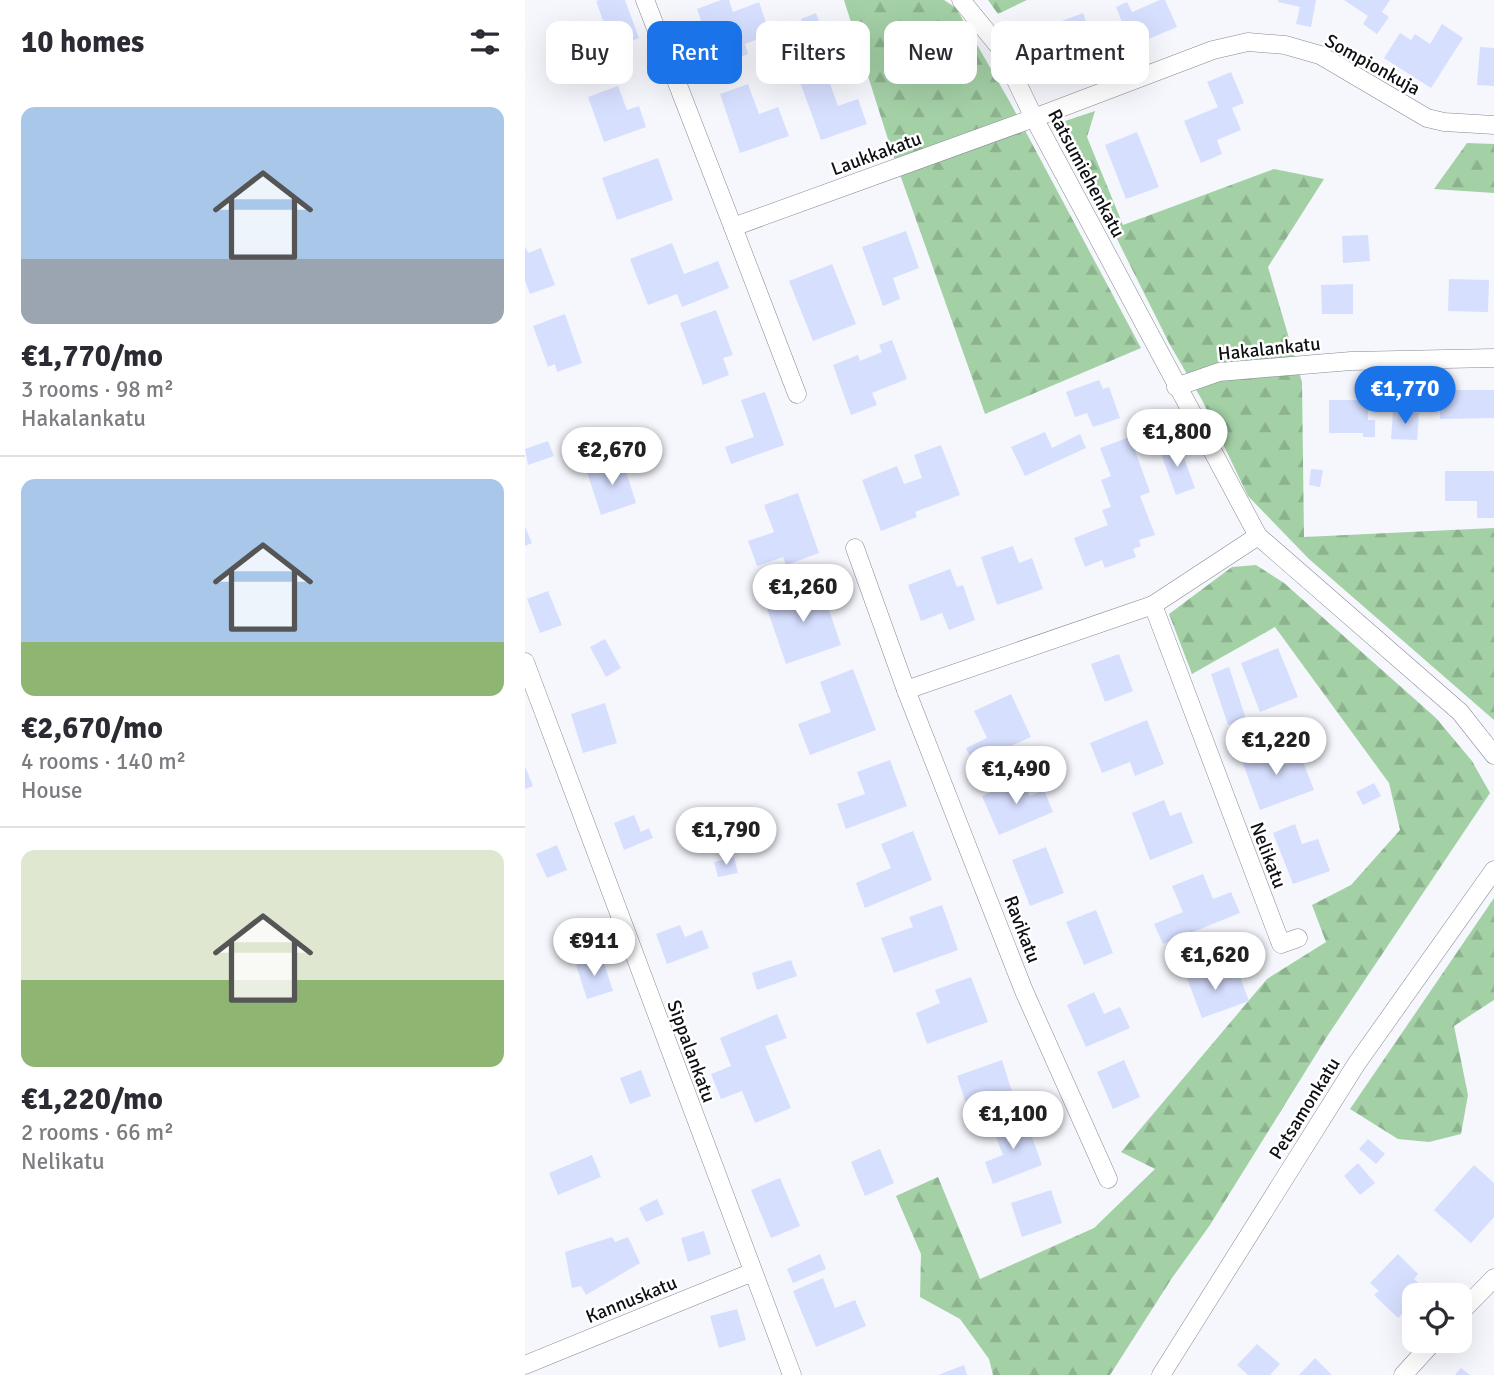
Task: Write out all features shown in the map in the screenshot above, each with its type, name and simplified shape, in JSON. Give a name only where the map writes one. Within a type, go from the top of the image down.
[{"type":"street","points":[[645,0],[797,394]]},
{"type":"street","name":"Ratsumiehenkatu","points":[[961,0],[1001,49],[1034,118],[1176,387]]},
{"type":"street","name":"Sompionkuja","points":[[1034,118],[1213,50],[1248,42],[1285,45],[1320,55],[1427,118],[1444,122],[1494,125]]},
{"type":"street","name":"Laukkakatu","points":[[733,227],[1034,118]]},
{"type":"street","name":"Hakalankatu","points":[[1176,387],[1219,372],[1351,361],[1494,358]]},
{"type":"street","points":[[1176,387],[1258,536],[1460,712],[1494,755]]},
{"type":"street","points":[[906,690],[1153,605],[1258,536]]},
{"type":"street","name":"Ravikatu","points":[[855,548],[906,690],[1024,991],[1108,1179]]},
{"type":"street","name":"Nelikatu","points":[[1153,605],[1281,944],[1298,938]]},
{"type":"street","name":"Sippalankatu","points":[[525,662],[792,1375]]},
{"type":"street","name":"Petsamonkatu","points":[[1161,1375],[1357,1063],[1494,870]]},
{"type":"street","name":"Kannuskatu","points":[[525,1364],[753,1272]]},
{"type":"street","points":[[1472,1301],[1494,1278]]},
{"type":"street","points":[[1403,1375],[1423,1353]]},
{"type":"green space","points":[[844,0],[944,0],[956,8],[963,21],[884,21],[884,84],[977,84],[977,45],[991,69],[991,84],[1000,84],[1011,104],[1141,348],[985,414],[870,82],[870,21],[851,21]]},
{"type":"green space","points":[[988,0],[1027,0],[998,14]]},
{"type":"green space","points":[[1095,111],[1087,137],[1123,225],[1274,169],[1324,179],[1268,267],[1302,382],[1304,537],[1494,528],[1494,720],[1309,559],[1248,496],[1202,400],[1169,343],[1059,123]]},
{"type":"green space","points":[[1467,143],[1494,144],[1494,193],[1434,189]]},
{"type":"green space","points":[[1256,565],[1284,583],[1436,718],[1472,761],[1490,793],[1328,1035],[1210,1225],[1172,1278],[1110,1375],[993,1375],[989,1359],[960,1319],[920,1297],[921,1254],[896,1196],[938,1177],[980,1279],[1094,1228],[1155,1169],[1121,1152],[1267,979],[1326,942],[1312,905],[1351,885],[1400,830],[1389,783],[1275,627],[1192,674],[1169,614],[1232,567]]},
{"type":"green space","points":[[1494,898],[1494,1000],[1454,1026],[1468,1095],[1461,1134],[1429,1142],[1398,1139],[1350,1109]]},
{"type":"building","points":[[625,0],[633,21],[603,21],[596,1]]},
{"type":"building","points":[[721,0],[729,0],[733,12],[759,2],[766,21],[756,21],[756,40],[745,44],[748,54],[742,56],[742,21],[701,21],[697,9]]},
{"type":"building","points":[[1165,0],[1177,27],[1149,39],[1149,21],[1122,21],[1116,7],[1127,2],[1132,12]]},
{"type":"building","points":[[1278,0],[1316,0],[1311,27],[1296,24],[1300,7]]},
{"type":"building","points":[[1344,0],[1390,0],[1382,12],[1389,17],[1377,34],[1363,24],[1368,16]]},
{"type":"building","points":[[816,13],[819,21],[802,21]]},
{"type":"building","points":[[1083,13],[1086,21],[1062,21]]},
{"type":"building","points":[[633,22],[639,38],[633,40]]},
{"type":"building","points":[[1442,24],[1463,38],[1431,88],[1384,58],[1400,33],[1411,40],[1415,34],[1430,44]]},
{"type":"building","points":[[1480,47],[1494,48],[1494,86],[1477,85]]},
{"type":"building","points":[[1231,72],[1244,103],[1232,108],[1241,130],[1217,140],[1222,154],[1201,163],[1184,121],[1218,107],[1207,82]]},
{"type":"building","points":[[748,84],[759,114],[778,107],[789,136],[740,153],[720,94]]},
{"type":"building","points":[[801,84],[830,84],[838,106],[858,99],[867,124],[821,140]]},
{"type":"building","points":[[618,86],[627,110],[639,106],[646,127],[604,142],[588,97]]},
{"type":"building","points":[[1137,132],[1159,187],[1126,199],[1105,145]]},
{"type":"building","points":[[658,158],[673,200],[617,220],[602,178]]},
{"type":"building","points":[[906,231],[919,268],[893,278],[900,299],[883,306],[862,247]]},
{"type":"building","points":[[1368,235],[1370,261],[1343,263],[1342,236]]},
{"type":"building","points":[[672,243],[684,274],[718,261],[729,288],[682,307],[677,294],[648,305],[630,259]]},
{"type":"building","points":[[525,246],[528,253],[541,248],[555,285],[530,294],[525,281]]},
{"type":"building","points":[[832,264],[856,324],[813,341],[789,281]]},
{"type":"building","points":[[1449,279],[1489,280],[1488,312],[1448,311]]},
{"type":"building","points":[[1353,284],[1353,314],[1322,314],[1321,285]]},
{"type":"building","points":[[716,310],[733,355],[723,358],[729,375],[703,385],[680,323]]},
{"type":"building","points":[[565,314],[582,363],[557,372],[555,364],[548,367],[533,326]]},
{"type":"building","points":[[892,340],[907,379],[872,393],[877,405],[851,415],[833,365],[858,355],[860,361],[882,352],[879,345]]},
{"type":"building","points":[[1099,380],[1103,389],[1109,387],[1120,418],[1093,427],[1087,413],[1075,417],[1066,392]]},
{"type":"building","points":[[1440,390],[1494,390],[1494,418],[1440,419]]},
{"type":"building","points":[[765,392],[784,445],[731,464],[725,447],[754,437],[741,400]]},
{"type":"building","points":[[1329,400],[1368,400],[1368,420],[1375,420],[1375,437],[1363,437],[1363,433],[1329,433]]},
{"type":"building","points":[[1393,412],[1419,413],[1417,440],[1391,439]]},
{"type":"building","points":[[1045,432],[1052,448],[1080,434],[1086,448],[1025,476],[1011,447]]},
{"type":"building","points":[[1130,437],[1150,492],[1140,496],[1155,535],[1139,540],[1141,546],[1133,549],[1136,557],[1105,568],[1102,560],[1085,567],[1074,538],[1108,525],[1102,510],[1111,507],[1101,480],[1111,476],[1100,448]]},
{"type":"building","points":[[548,441],[554,456],[528,465],[525,449]]},
{"type":"building","points":[[1179,444],[1195,488],[1176,495],[1160,451]]},
{"type":"building","points":[[941,445],[960,495],[915,512],[917,517],[881,531],[862,480],[897,466],[904,484],[922,478],[914,455]]},
{"type":"building","points":[[622,459],[636,503],[601,515],[587,472]]},
{"type":"building","points":[[1311,469],[1323,470],[1320,487],[1309,485]]},
{"type":"building","points":[[1445,471],[1494,471],[1494,518],[1477,518],[1477,501],[1445,501]]},
{"type":"building","points":[[798,493],[819,553],[786,565],[783,557],[757,566],[748,541],[774,532],[764,505]]},
{"type":"building","points":[[525,527],[532,543],[525,546]]},
{"type":"building","points":[[1013,546],[1019,563],[1032,558],[1043,589],[997,605],[981,557]]},
{"type":"building","points":[[950,569],[957,587],[963,585],[975,620],[949,630],[942,613],[921,621],[908,585]]},
{"type":"building","points":[[820,584],[841,645],[786,664],[765,603]]},
{"type":"building","points":[[548,591],[562,625],[540,633],[527,599]]},
{"type":"building","points":[[605,639],[621,668],[606,677],[590,647]]},
{"type":"building","points":[[1278,648],[1298,697],[1260,712],[1241,663]]},
{"type":"building","points":[[1119,654],[1133,691],[1105,702],[1091,664]]},
{"type":"building","points":[[1229,667],[1246,719],[1228,725],[1211,674]]},
{"type":"building","points":[[853,669],[876,730],[810,755],[798,724],[831,712],[820,682]]},
{"type":"building","points":[[1011,694],[1031,737],[973,763],[966,748],[987,738],[974,711]]},
{"type":"building","points":[[605,703],[617,743],[583,753],[571,714]]},
{"type":"building","points":[[1147,720],[1164,764],[1135,776],[1130,762],[1102,773],[1090,743]]},
{"type":"building","points":[[1277,745],[1285,765],[1302,759],[1314,790],[1260,810],[1241,758]]},
{"type":"building","points":[[890,760],[907,806],[846,829],[837,804],[865,794],[857,772]]},
{"type":"building","points":[[525,766],[533,786],[525,789]]},
{"type":"building","points":[[1022,779],[1030,796],[1044,790],[1053,812],[999,835],[982,796]]},
{"type":"building","points":[[1374,783],[1381,796],[1363,805],[1356,792]]},
{"type":"building","points":[[1164,800],[1170,816],[1181,812],[1193,843],[1150,860],[1132,813]]},
{"type":"building","points":[[634,815],[641,832],[649,828],[653,838],[624,850],[614,823]]},
{"type":"building","points":[[1295,824],[1302,844],[1318,839],[1330,871],[1293,884],[1273,833]]},
{"type":"building","points":[[913,831],[932,880],[865,908],[856,883],[891,868],[881,844]]},
{"type":"building","points":[[557,845],[567,870],[547,878],[536,854]]},
{"type":"building","points":[[1046,847],[1064,893],[1030,906],[1012,860]]},
{"type":"building","points":[[734,857],[738,873],[718,877],[714,862]]},
{"type":"building","points":[[1203,874],[1213,899],[1231,892],[1240,913],[1163,944],[1154,924],[1183,912],[1172,886]]},
{"type":"building","points":[[942,905],[958,950],[894,973],[881,938],[913,927],[909,917]]},
{"type":"building","points":[[1096,910],[1113,953],[1084,965],[1066,922]]},
{"type":"building","points":[[680,925],[685,937],[702,930],[709,948],[667,964],[656,934]]},
{"type":"building","points":[[602,957],[613,991],[587,999],[576,965]]},
{"type":"building","points":[[791,960],[797,976],[757,990],[752,973]]},
{"type":"building","points":[[1208,965],[1215,983],[1239,974],[1249,1001],[1202,1018],[1185,973]]},
{"type":"building","points":[[971,977],[988,1022],[927,1044],[916,1013],[940,1003],[935,990]]},
{"type":"building","points":[[1094,992],[1104,1014],[1120,1007],[1130,1028],[1086,1047],[1067,1005]]},
{"type":"building","points":[[777,1014],[787,1038],[765,1046],[791,1108],[755,1123],[742,1091],[721,1099],[711,1074],[731,1066],[720,1038]]},
{"type":"building","points":[[1002,1060],[1013,1095],[968,1110],[957,1076]]},
{"type":"building","points":[[1124,1060],[1140,1097],[1113,1109],[1097,1072]]},
{"type":"building","points":[[641,1070],[651,1096],[630,1104],[620,1078]]},
{"type":"building","points":[[1024,1115],[1042,1165],[993,1184],[985,1162],[1003,1155],[992,1127]]},
{"type":"building","points":[[1368,1139],[1385,1154],[1376,1164],[1359,1149]]},
{"type":"building","points":[[880,1149],[894,1183],[865,1196],[851,1162]]},
{"type":"building","points":[[592,1155],[601,1177],[558,1195],[549,1173]]},
{"type":"building","points":[[1358,1163],[1375,1183],[1360,1195],[1344,1176]]},
{"type":"building","points":[[1474,1165],[1494,1183],[1494,1217],[1471,1243],[1434,1210]]},
{"type":"building","points":[[780,1178],[800,1226],[771,1238],[751,1190]]},
{"type":"building","points":[[1051,1190],[1062,1223],[1022,1237],[1011,1203]]},
{"type":"building","points":[[657,1199],[664,1214],[646,1222],[639,1208]]},
{"type":"building","points":[[704,1231],[711,1254],[688,1262],[681,1238]]},
{"type":"building","points":[[612,1237],[615,1242],[628,1237],[640,1263],[586,1295],[581,1286],[572,1288],[565,1252]]},
{"type":"building","points":[[820,1254],[826,1269],[793,1283],[787,1269]]},
{"type":"building","points":[[1398,1254],[1418,1274],[1414,1279],[1418,1283],[1402,1283],[1402,1314],[1398,1318],[1374,1295],[1379,1291],[1370,1283]]},
{"type":"building","points":[[823,1278],[835,1308],[855,1300],[866,1326],[816,1347],[793,1291]]},
{"type":"building","points":[[737,1309],[746,1340],[719,1348],[710,1316]]},
{"type":"building","points":[[1257,1344],[1280,1364],[1270,1375],[1248,1375],[1237,1365]]},
{"type":"building","points":[[1315,1358],[1332,1375],[1299,1375]]},
{"type":"building","points":[[964,1365],[967,1375],[938,1375]]},
{"type":"building","points":[[1461,1368],[1470,1375],[1455,1375]]}]
